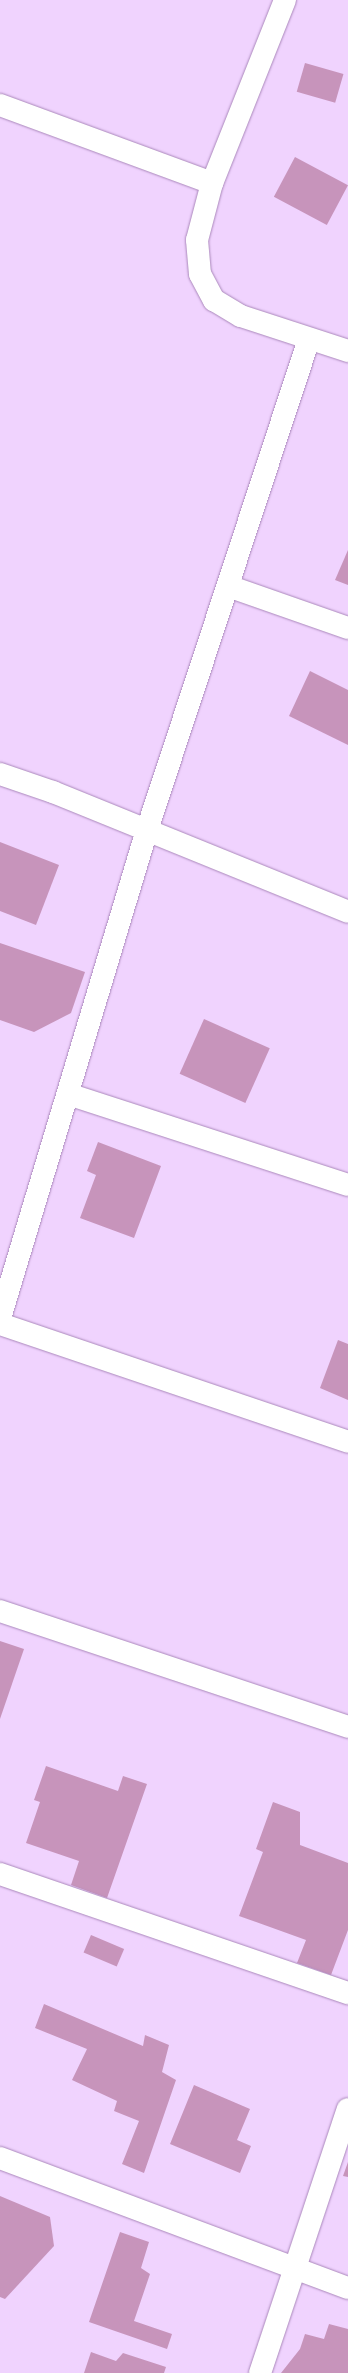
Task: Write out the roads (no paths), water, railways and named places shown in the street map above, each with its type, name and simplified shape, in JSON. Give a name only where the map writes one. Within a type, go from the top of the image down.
[{"type":"street","points":[[285,0],[212,183],[197,240],[200,274],[214,300],[241,316],[348,351]]},
{"type":"street","points":[[0,105],[212,183]]},
{"type":"street","points":[[0,1318],[148,830],[310,339]]},
{"type":"street","points":[[228,586],[348,628]]},
{"type":"street","points":[[0,774],[148,830],[348,912]]},
{"type":"street","points":[[68,1094],[348,1185]]},
{"type":"street","points":[[0,1324],[348,1442]]},
{"type":"street","points":[[0,1611],[348,1727]]},
{"type":"street","points":[[0,1874],[348,1993]]},
{"type":"street","points":[[260,2373],[296,2269],[348,2109]]},
{"type":"street","points":[[0,2158],[348,2288]]}]
